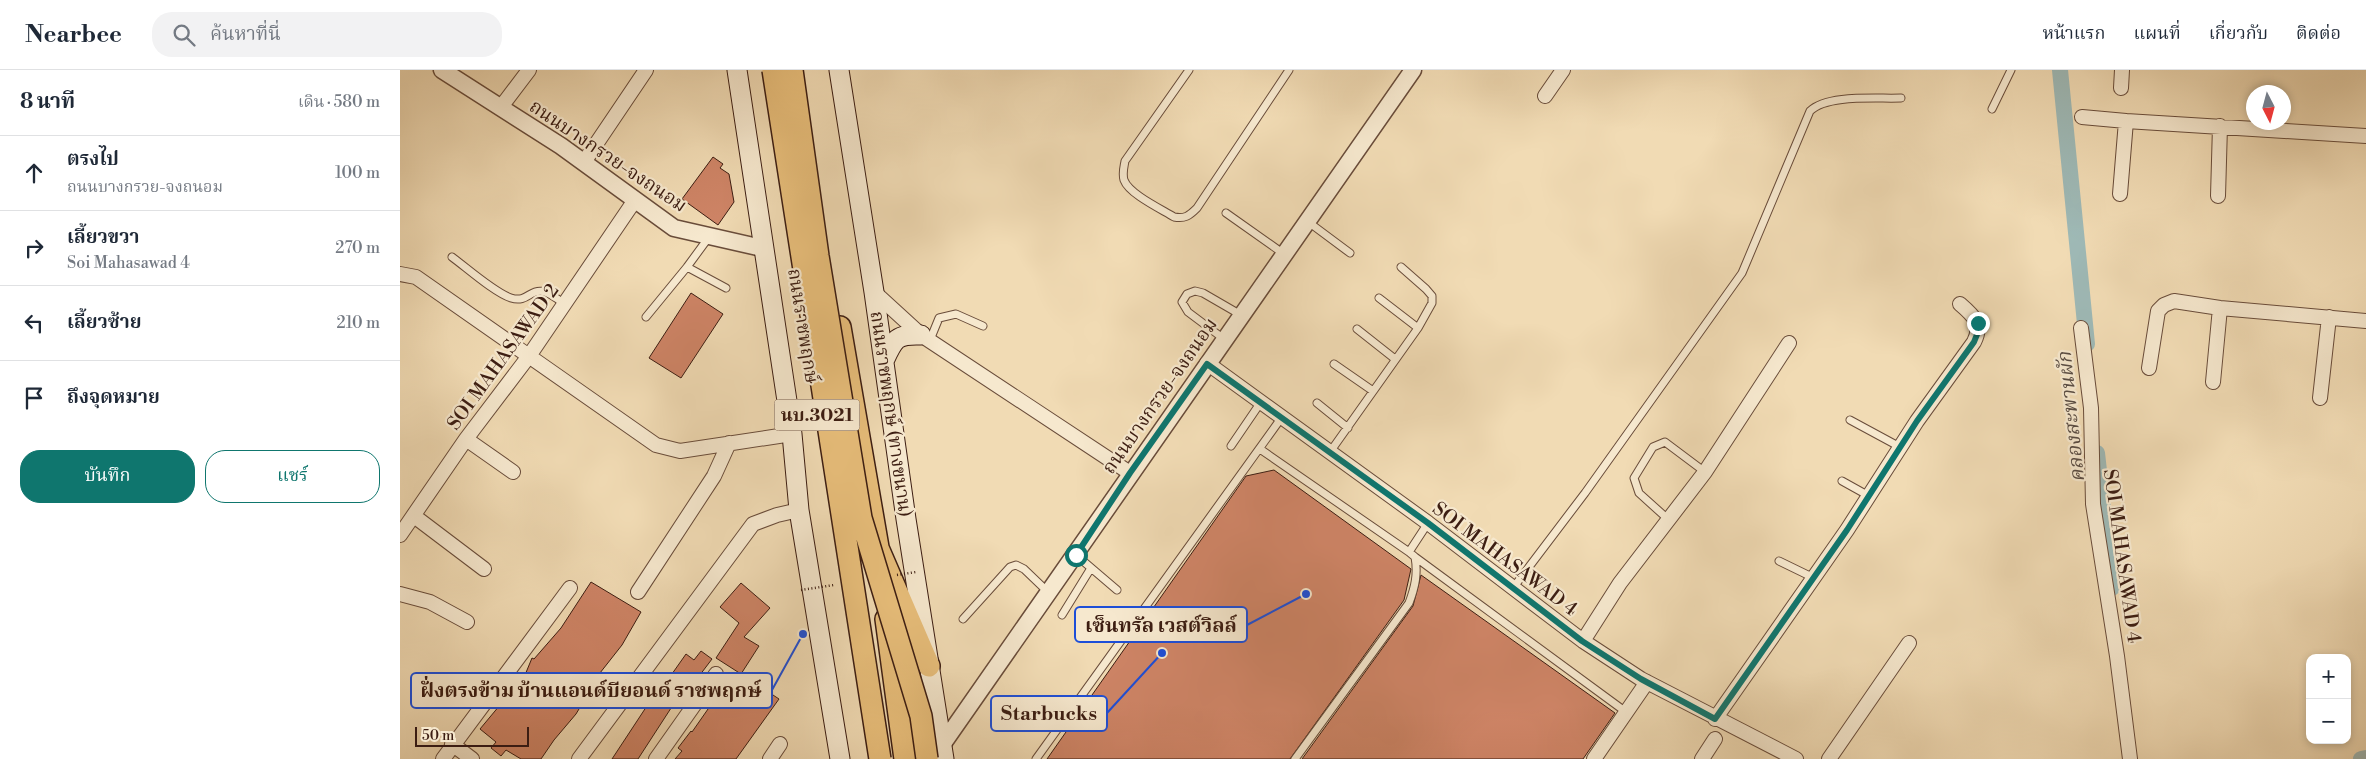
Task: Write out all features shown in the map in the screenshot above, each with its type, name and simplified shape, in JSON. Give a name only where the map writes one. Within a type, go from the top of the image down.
[{"type":"main road","points":[[737,70],[762,248],[792,434],[799,510],[840,759]]},
{"type":"main road","name":"ถนนราชพฤกษ์","points":[[764,70],[871,759]]},
{"type":"main road","points":[[773,70],[880,759]]},
{"type":"main road","points":[[792,70],[818,256],[861,518],[921,716],[938,754]]},
{"type":"main road","name":"ถนนราชพฤกษ์","points":[[800,70],[832,277],[878,548],[892,680],[905,759]]},
{"type":"main road","name":"ถนนราชพฤกษ์ (ทางขนาน)","points":[[838,70],[874,292],[929,666],[938,754]]},
{"type":"main road","points":[[884,361],[892,342],[905,334],[926,337]]},
{"type":"main road","points":[[878,548],[929,666]]},
{"type":"street","name":"ถนนบางกรวย-จงถนอม","points":[[442,70],[584,162],[674,228],[762,248]]},
{"type":"street","points":[[501,107],[529,70]]},
{"type":"street","points":[[584,162],[646,70]]},
{"type":"street","name":"ถนนบางกรวย-จงถนอม","points":[[938,754],[1076,555],[1130,473],[1242,316],[1412,70]]},
{"type":"street","points":[[1545,96],[1563,70]]},
{"type":"street","points":[[2121,88],[2122,70]]},
{"type":"street","points":[[2082,117],[2366,136]]},
{"type":"street","points":[[2120,194],[2126,121]]},
{"type":"street","points":[[2218,196],[2220,126]]},
{"type":"street","name":"SOI MAHASAWAD 2","points":[[400,535],[466,439],[529,356],[636,200]]},
{"type":"street","points":[[400,274],[416,277],[656,445],[680,451],[792,434]]},
{"type":"street","points":[[874,292],[926,337],[1130,473]]},
{"type":"street","points":[[2149,368],[2158,311],[2164,304],[2174,301],[2220,308],[2366,321]]},
{"type":"street","points":[[1715,719],[1814,578],[1978,332],[1975,316],[1960,304]]},
{"type":"street","points":[[2213,382],[2220,308]]},
{"type":"street","points":[[2320,398],[2329,317]]},
{"type":"street","name":"SOI MAHASAWAD 4","points":[[2081,328],[2091,408],[2093,504],[2117,656],[2130,759]]},
{"type":"street","points":[[1582,641],[1620,583],[1670,521],[1705,472],[1789,343]]},
{"type":"street","name":"SOI MAHASAWAD 4","points":[[1207,364],[1428,523],[1582,641],[1647,682],[1715,719],[1796,759]]},
{"type":"street","points":[[466,439],[513,472]]},
{"type":"street","points":[[638,592],[714,476],[729,443]]},
{"type":"street","points":[[580,759],[752,524],[799,510]]},
{"type":"street","points":[[414,516],[484,569]]},
{"type":"street","points":[[442,759],[570,588]]},
{"type":"street","points":[[400,594],[430,602],[467,622]]},
{"type":"street","points":[[1829,759],[1909,644]]},
{"type":"street","points":[[656,759],[716,674]]},
{"type":"street","points":[[1594,759],[1647,682]]},
{"type":"street","points":[[1702,759],[1715,739]]},
{"type":"street","points":[[452,744],[472,759]]},
{"type":"street","points":[[770,759],[780,744]]},
{"type":"lane","points":[[1189,70],[1125,161],[1123,172],[1124,181],[1130,190],[1174,217],[1182,218],[1190,216],[1197,208],[1288,70]]},
{"type":"lane","points":[[1992,109],[2011,70]]},
{"type":"lane","points":[[1513,588],[1586,493],[1742,273],[1810,111],[1815,106],[1827,101],[1901,98]]},
{"type":"lane","points":[[1226,213],[1284,254]]},
{"type":"lane","points":[[1307,221],[1350,253]]},
{"type":"lane","points":[[646,316],[687,267],[709,236]]},
{"type":"lane","points":[[452,258],[506,296],[520,298],[534,291],[542,290],[551,293],[564,304]]},
{"type":"lane","points":[[687,267],[726,288]]},
{"type":"lane","points":[[1330,452],[1418,328],[1432,303],[1432,296],[1401,267]]},
{"type":"lane","points":[[1224,340],[1188,312],[1182,302],[1187,294],[1195,291],[1203,293],[1242,316]]},
{"type":"lane","points":[[1379,298],[1418,328]]},
{"type":"lane","points":[[926,337],[940,318],[944,316],[956,314],[983,326]]},
{"type":"lane","points":[[1357,330],[1395,359]]},
{"type":"lane","points":[[1334,364],[1373,391]]},
{"type":"lane","points":[[1231,446],[1261,402]]},
{"type":"lane","points":[[1317,403],[1348,428]]},
{"type":"lane","points":[[1036,759],[1282,417]]},
{"type":"lane","points":[[1850,420],[1900,447]]},
{"type":"lane","points":[[1670,521],[1639,493],[1634,484],[1634,478],[1653,447],[1666,442],[1705,472]]},
{"type":"lane","points":[[1260,449],[1409,552],[1626,712]]},
{"type":"lane","points":[[1842,481],[1869,496]]},
{"type":"lane","points":[[1409,552],[1428,523]]},
{"type":"lane","points":[[1076,555],[1117,590]]},
{"type":"lane","points":[[1295,759],[1409,603],[1416,582],[1415,557]]},
{"type":"lane","points":[[1778,561],[1814,578]]},
{"type":"lane","points":[[963,619],[1010,567],[1016,565],[1024,569],[1049,593]]},
{"type":"lane","points":[[1062,614],[1091,568]]},
{"type":"building","points":[[713,157],[723,164],[720,168],[729,174],[734,202],[718,225],[682,199]]},
{"type":"building","points":[[691,293],[723,314],[681,378],[649,358]]},
{"type":"building","points":[[1274,470],[1411,569],[1404,600],[1290,759],[1047,759],[1246,476]]},
{"type":"building","points":[[1421,575],[1615,713],[1583,759],[1302,759],[1413,606]]},
{"type":"building","points":[[591,582],[641,612],[622,645],[585,692],[588,694],[576,714],[541,759],[521,759],[506,750],[501,756],[491,748],[496,742],[480,729],[525,675],[532,658],[534,659],[561,628]]},
{"type":"building","points":[[741,583],[770,608],[744,637],[759,646],[741,674],[716,658],[739,623],[720,607]]},
{"type":"building","points":[[701,651],[712,659],[690,688],[686,685],[638,759],[612,759],[664,680],[667,681],[686,654],[694,660]]},
{"type":"building","points":[[732,681],[753,700],[761,687],[779,699],[736,759],[675,759],[682,751],[678,748],[692,732],[715,699]]},
{"type":"waterway","name":"คลองสะพานผัก","points":[[2060,70],[2087,344]]},
{"type":"waterway","name":"คลองสะพานผัก","points":[[2097,453],[2112,588]]},
{"type":"waterway","points":[[2361,759],[2366,758]]},
{"type":"place","name":"เซ็นทรัล เวสต์วิลล์","points":[[1306,594]]},
{"type":"place","name":"ฝั่งตรงข้าม บ้านแอนด์บียอนด์ ราชพฤกษ์","points":[[803,634]]},
{"type":"place","name":"Starbucks","points":[[1162,653]]},
{"type":"route","points":[[1076,555],[1130,473],[1207,364],[1428,523],[1582,641],[1641,679],[1715,719],[1847,530],[1917,421],[1974,342],[1978,332],[1978,323]]}]
